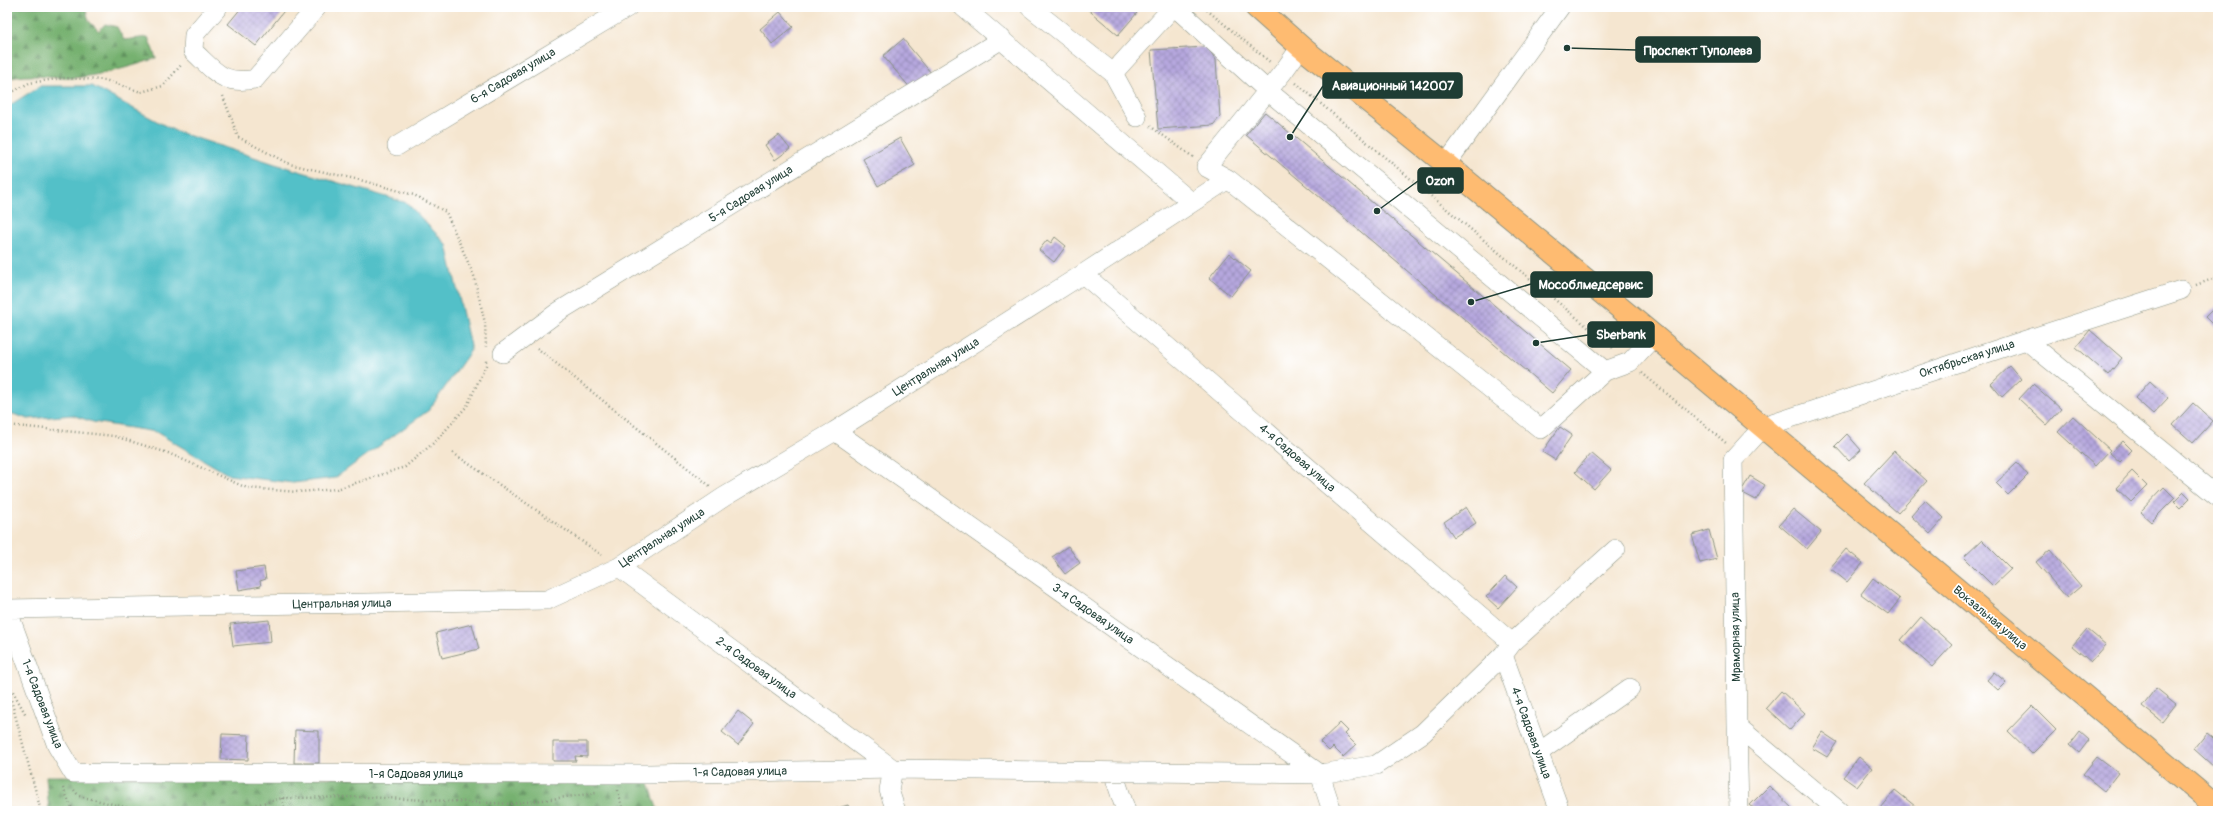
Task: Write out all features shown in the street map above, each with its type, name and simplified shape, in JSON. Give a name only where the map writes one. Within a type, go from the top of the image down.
[{"type":"main road","name":"Вокзальная улица","points":[[1256,7],[1301,48],[1446,164],[1654,336],[2218,808]]},
{"type":"street","points":[[218,7],[194,35],[193,51],[221,77],[238,82],[255,79],[317,7]]},
{"type":"street","name":"6-я Садовая улица","points":[[398,146],[628,7]]},
{"type":"street","points":[[963,7],[1191,202]]},
{"type":"street","points":[[1030,7],[1113,73],[1137,117]]},
{"type":"street","points":[[1113,73],[1174,7],[1268,92],[1605,371]]},
{"type":"street","points":[[1446,164],[1560,7]]},
{"type":"street","name":"5-я Садовая улица","points":[[503,353],[558,312],[1002,39]]},
{"type":"street","points":[[1301,48],[1268,92],[1206,167],[1228,179],[1541,429],[1605,371],[1630,362],[1654,336]]},
{"type":"street","name":"Центральная улица","points":[[7,609],[547,600],[619,567],[724,497],[835,431],[1083,274],[1228,179]]},
{"type":"street","name":"4-я Садовая улица","points":[[1083,274],[1507,649],[1538,753],[1560,811]]},
{"type":"street","points":[[2026,340],[2181,290]]},
{"type":"street","name":"Октябрьская улица","points":[[1763,427],[2026,340],[2218,497]]},
{"type":"street","points":[[1732,460],[1763,427]]},
{"type":"street","name":"3-я Садовая улица","points":[[835,431],[1320,774]]},
{"type":"street","name":"Мраморная улица","points":[[1732,460],[1739,811]]},
{"type":"street","points":[[896,811],[889,790],[893,769],[1320,774],[1376,765],[1422,733],[1507,649],[1616,549]]},
{"type":"street","name":"2-я Садовая улица","points":[[619,567],[893,769]]},
{"type":"street","name":"1-я Садовая улица","points":[[7,609],[57,746],[73,773],[649,774],[893,769]]},
{"type":"street","points":[[1538,753],[1630,688]]},
{"type":"street","points":[[1737,726],[1839,811]]},
{"type":"street","points":[[1113,772],[1126,811]]},
{"type":"street","points":[[1320,774],[1332,811]]},
{"type":"path","points":[[1203,7],[1283,72],[1732,448],[1732,460]]},
{"type":"path","points":[[7,95],[29,83],[63,78],[105,80],[141,92],[163,86],[193,51]]},
{"type":"path","points":[[7,425],[114,436],[168,453],[247,488],[298,492],[337,489],[405,467],[437,440],[468,406],[486,365],[485,323],[474,276],[446,212],[414,196],[360,180],[289,164],[238,137],[224,102],[221,77]]},
{"type":"path","points":[[1137,117],[1206,167]]},
{"type":"path","points":[[2181,290],[2218,277]]},
{"type":"path","points":[[524,337],[724,497]]},
{"type":"path","points":[[453,452],[619,567]]},
{"type":"path","points":[[7,685],[41,811]]},
{"type":"path","points":[[610,791],[618,790],[622,811]]},
{"type":"path","points":[[233,811],[282,798],[366,797],[511,804],[602,792]]},
{"type":"path","points":[[282,798],[285,811]]},
{"type":"green space","points":[[7,7],[85,7],[89,21],[99,31],[105,24],[117,27],[124,40],[148,37],[156,58],[114,71],[91,76],[63,78],[25,76],[7,79]]},
{"type":"green space","points":[[46,776],[648,780],[658,811],[49,811]]},
{"type":"water","points":[[40,86],[92,86],[175,131],[275,164],[407,203],[447,245],[471,350],[429,410],[335,478],[293,483],[229,475],[156,432],[93,422],[72,415],[28,419],[7,412],[7,107]]},
{"type":"building","points":[[242,7],[287,7],[256,46],[228,24]]},
{"type":"building","points":[[1085,7],[1130,7],[1137,13],[1118,35]]},
{"type":"building","points":[[780,12],[793,27],[772,44],[760,29]]},
{"type":"building","points":[[903,39],[931,73],[912,90],[883,56]]},
{"type":"building","points":[[1207,47],[1216,60],[1220,117],[1213,125],[1158,129],[1151,50]]},
{"type":"building","points":[[1265,112],[1571,370],[1552,393],[1246,135]]},
{"type":"building","points":[[779,135],[790,149],[775,160],[765,145]]},
{"type":"building","points":[[900,138],[915,165],[878,186],[863,159]]},
{"type":"building","points":[[1055,237],[1066,246],[1054,262],[1039,250],[1047,240],[1051,243]]},
{"type":"building","points":[[1229,253],[1251,271],[1231,296],[1209,278]]},
{"type":"building","points":[[2218,304],[2218,330],[2205,317]]},
{"type":"building","points":[[2090,330],[2122,358],[2108,375],[2076,347]]},
{"type":"building","points":[[2010,366],[2021,379],[2002,397],[1991,384]]},
{"type":"building","points":[[2150,381],[2168,398],[2153,414],[2135,398]]},
{"type":"building","points":[[2033,384],[2061,409],[2047,425],[2019,399]]},
{"type":"building","points":[[2193,403],[2213,421],[2193,443],[2173,425]]},
{"type":"building","points":[[2073,416],[2110,450],[2095,466],[2058,432]]},
{"type":"building","points":[[1560,427],[1572,435],[1555,460],[1542,452]]},
{"type":"building","points":[[1847,434],[1861,450],[1849,461],[1835,446]]},
{"type":"building","points":[[2123,441],[2132,450],[2120,462],[2110,453]]},
{"type":"building","points":[[1894,451],[1927,481],[1898,513],[1864,483]]},
{"type":"building","points":[[1591,453],[1611,470],[1594,489],[1575,472]]},
{"type":"building","points":[[2017,463],[2028,475],[2008,495],[1996,483]]},
{"type":"building","points":[[2132,471],[2147,486],[2131,502],[2116,488]]},
{"type":"building","points":[[1750,476],[1765,485],[1756,500],[1741,492]]},
{"type":"building","points":[[2164,487],[2175,498],[2151,522],[2140,512]]},
{"type":"building","points":[[2184,492],[2190,498],[2180,508],[2174,502]]},
{"type":"building","points":[[1925,500],[1944,518],[1930,534],[1911,516]]},
{"type":"building","points":[[1466,507],[1476,523],[1454,537],[1444,522]]},
{"type":"building","points":[[1793,509],[1821,532],[1807,549],[1779,525]]},
{"type":"building","points":[[1709,530],[1717,559],[1700,563],[1692,535]]},
{"type":"building","points":[[1982,540],[2011,569],[1993,586],[1964,557]]},
{"type":"building","points":[[1068,546],[1080,563],[1065,574],[1052,557]]},
{"type":"building","points":[[1846,549],[1863,563],[1847,582],[1830,568]]},
{"type":"building","points":[[2050,550],[2081,586],[2067,598],[2036,562]]},
{"type":"building","points":[[264,567],[266,579],[260,581],[261,586],[239,590],[236,571]]},
{"type":"building","points":[[1505,576],[1517,587],[1498,608],[1486,597]]},
{"type":"building","points":[[1873,578],[1900,599],[1888,614],[1861,594]]},
{"type":"building","points":[[1921,617],[1952,645],[1932,667],[1901,640]]},
{"type":"building","points":[[269,620],[271,642],[233,646],[230,624]]},
{"type":"building","points":[[472,624],[479,649],[442,658],[436,633]]},
{"type":"building","points":[[2087,629],[2106,645],[2091,662],[2072,646]]},
{"type":"building","points":[[1994,672],[2006,682],[1998,690],[1987,680]]},
{"type":"building","points":[[2156,688],[2176,704],[2162,722],[2142,706]]},
{"type":"building","points":[[1781,691],[1805,713],[1790,730],[1766,708]]},
{"type":"building","points":[[2032,706],[2056,730],[2032,754],[2008,731]]},
{"type":"building","points":[[738,711],[754,724],[738,745],[722,732]]},
{"type":"building","points":[[1340,723],[1348,731],[1345,734],[1356,745],[1343,757],[1333,747],[1329,751],[1320,742]]},
{"type":"building","points":[[295,730],[319,731],[319,763],[294,763]]},
{"type":"building","points":[[1822,732],[1837,742],[1827,757],[1812,748]]},
{"type":"building","points":[[2080,732],[2089,740],[2079,753],[2070,745]]},
{"type":"building","points":[[2207,733],[2218,742],[2218,762],[2214,767],[2194,749]]},
{"type":"building","points":[[222,734],[249,735],[248,760],[221,759]]},
{"type":"building","points":[[553,742],[587,742],[587,757],[575,756],[576,761],[553,761]]},
{"type":"building","points":[[1859,757],[1872,768],[1857,787],[1843,777]]},
{"type":"building","points":[[2097,757],[2118,773],[2104,791],[2083,774]]},
{"type":"building","points":[[1769,786],[1795,811],[1757,811],[1750,805]]},
{"type":"building","points":[[1895,790],[1915,806],[1910,811],[1885,811],[1880,808]]},
{"type":"building","points":[[848,805],[850,811],[828,811]]},
{"type":"place","name":"Проспект Туполева","points":[[1567,48]]},
{"type":"place","name":"Авиационный 142007","points":[[1290,137]]},
{"type":"place","name":"Ozon","points":[[1377,211]]},
{"type":"place","name":"Мособлмедсервис","points":[[1471,302]]},
{"type":"place","name":"Sberbank","points":[[1536,343]]}]
